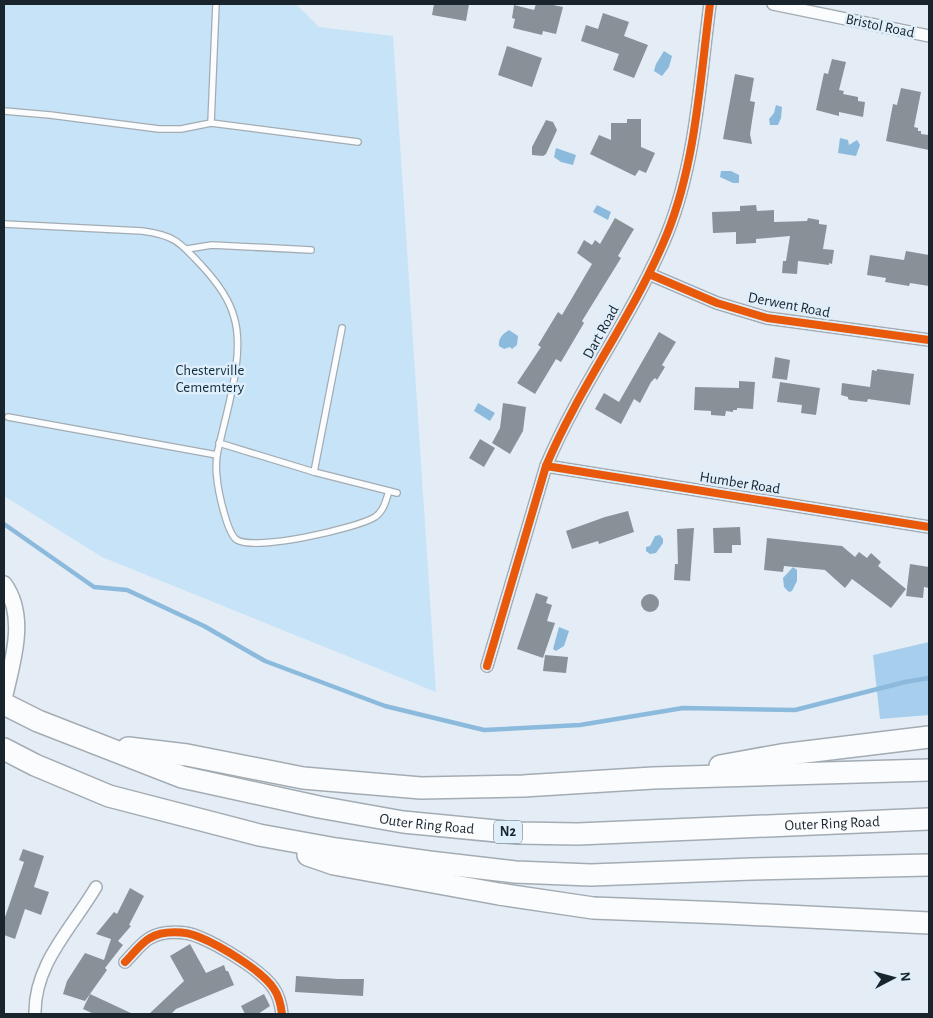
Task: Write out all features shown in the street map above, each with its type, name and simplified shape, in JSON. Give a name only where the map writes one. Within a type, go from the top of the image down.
[{"type":"highway","name":"Outer Ring Road","points":[[4,704],[38,721],[182,777],[319,807],[403,822],[517,833],[578,834],[929,819]]},
{"type":"highway","points":[[653,778],[781,755],[929,736]]},
{"type":"highway","points":[[97,744],[187,755],[303,778],[421,788],[523,786],[653,778],[929,770]]},
{"type":"highway","points":[[4,749],[109,796],[259,835],[336,849],[429,862],[534,873],[591,876],[752,869],[929,865]]},
{"type":"highway","points":[[259,835],[334,864],[499,894],[593,908],[929,923]]},
{"type":"highway","points":[[725,913],[888,909],[929,910]]},
{"type":"street","name":"Dart Road","points":[[487,666],[546,466],[559,435],[649,274],[674,215],[687,164],[710,4]]},
{"type":"street","name":"Bristol Road","points":[[773,4],[929,36]]},
{"type":"street","name":"Derwent Road","points":[[649,274],[717,303],[767,318],[929,340]]},
{"type":"street","name":"Humber Road","points":[[546,466],[929,527]]},
{"type":"street","points":[[4,584],[15,605],[17,628],[14,656],[4,699]]},
{"type":"street","points":[[35,1014],[34,999],[48,958],[81,912],[96,887]]},
{"type":"street","points":[[125,962],[151,937],[179,932],[198,936],[260,973],[274,988],[280,1002],[282,1014]]},
{"type":"lane","points":[[211,123],[216,4]]},
{"type":"lane","points":[[4,111],[159,129],[181,129],[211,123],[358,142]]},
{"type":"lane","points":[[4,224],[142,231],[162,234],[179,241],[210,275],[221,290],[234,315],[237,328],[237,361],[217,455],[217,480],[228,526],[237,540],[254,542],[304,538],[361,524],[382,511],[389,491]]},
{"type":"lane","points":[[187,249],[212,245],[311,250]]},
{"type":"lane","points":[[314,472],[342,328]]},
{"type":"lane","points":[[8,417],[217,455]]},
{"type":"lane","points":[[220,443],[314,472],[397,492]]},
{"type":"green space","name":"Chesterville Cememtery","points":[[4,4],[296,4],[319,27],[393,36],[436,692],[102,557],[4,496]]},
{"type":"shaded area","points":[[664,51],[672,56],[669,67],[662,76],[654,71]]},
{"type":"shaded area","points":[[776,105],[782,107],[781,118],[778,125],[770,125],[769,119],[774,113]]},
{"type":"shaded area","points":[[840,138],[848,140],[849,145],[857,140],[860,145],[856,156],[838,153]]},
{"type":"shaded area","points":[[556,148],[576,155],[573,165],[561,162],[554,157]]},
{"type":"shaded area","points":[[721,171],[731,171],[739,175],[739,183],[733,183],[720,177]]},
{"type":"shaded area","points":[[597,205],[611,212],[608,220],[593,212]]},
{"type":"shaded area","points":[[509,330],[518,336],[517,345],[512,349],[510,347],[504,349],[499,346],[499,341]]},
{"type":"shaded area","points":[[478,403],[495,413],[490,421],[474,411]]},
{"type":"shaded area","points":[[660,535],[663,543],[656,553],[650,554],[646,551],[646,547],[650,546],[655,536]]},
{"type":"shaded area","points":[[793,567],[797,570],[797,581],[792,591],[789,592],[784,587],[783,578]]},
{"type":"shaded area","points":[[559,627],[569,631],[564,646],[556,651],[553,649]]},
{"type":"shaded area","points":[[929,642],[929,715],[880,719],[873,655]]},
{"type":"building","points":[[434,4],[469,4],[466,21],[432,15]]},
{"type":"building","points":[[536,4],[563,7],[556,34],[543,31],[542,35],[513,28],[515,19],[512,18],[514,5],[534,10]]},
{"type":"building","points":[[603,13],[629,22],[624,36],[648,45],[634,78],[613,70],[619,54],[581,41],[586,25],[598,29]]},
{"type":"building","points":[[507,46],[542,58],[532,87],[498,75]]},
{"type":"building","points":[[832,59],[846,62],[839,90],[844,91],[843,94],[858,97],[858,101],[865,102],[863,117],[839,112],[839,116],[816,110],[824,73],[828,74]]},
{"type":"building","points":[[735,74],[754,78],[750,101],[755,102],[750,134],[752,144],[723,139]]},
{"type":"building","points":[[901,88],[921,92],[914,127],[921,131],[921,134],[929,135],[929,150],[886,141],[893,104],[897,105]]},
{"type":"building","points":[[627,119],[641,119],[641,147],[655,153],[646,173],[639,170],[635,176],[590,154],[599,135],[611,140],[611,123],[627,123]]},
{"type":"building","points":[[546,120],[553,122],[557,130],[546,154],[543,156],[532,155],[532,147]]},
{"type":"building","points":[[756,205],[757,211],[774,210],[774,222],[807,221],[808,218],[819,220],[819,224],[827,225],[823,249],[834,250],[832,264],[798,261],[797,274],[782,273],[783,261],[786,261],[790,236],[756,239],[756,243],[736,244],[736,232],[713,233],[712,212],[740,211],[740,206]]},
{"type":"building","points":[[615,218],[634,229],[618,256],[621,258],[582,321],[584,323],[561,362],[556,359],[535,394],[517,383],[541,347],[538,345],[558,312],[562,315],[592,264],[577,253],[584,240],[592,245],[595,240],[600,244]]},
{"type":"building","points":[[906,251],[929,255],[929,286],[910,283],[909,286],[885,282],[886,278],[867,275],[870,255],[904,260]]},
{"type":"building","points":[[659,332],[676,342],[662,365],[665,367],[657,380],[655,378],[651,382],[640,403],[634,399],[621,424],[595,409],[604,393],[619,402]]},
{"type":"building","points":[[775,357],[790,360],[787,380],[772,378]]},
{"type":"building","points":[[877,369],[914,374],[910,405],[868,399],[867,402],[850,400],[848,397],[841,395],[842,383],[870,387],[872,370],[877,371]]},
{"type":"building","points":[[739,381],[755,382],[753,409],[737,408],[733,412],[726,411],[725,416],[711,415],[711,411],[694,410],[695,387],[739,388]]},
{"type":"building","points":[[780,382],[820,388],[816,415],[801,413],[802,405],[777,402]]},
{"type":"building","points":[[503,403],[526,407],[523,431],[510,454],[492,443],[500,428]]},
{"type":"building","points":[[480,439],[495,448],[484,467],[469,458]]},
{"type":"building","points":[[628,511],[634,532],[599,544],[598,541],[572,549],[566,531]]},
{"type":"building","points":[[740,527],[741,545],[732,545],[732,553],[714,553],[713,528]]},
{"type":"building","points":[[694,528],[690,581],[674,580],[675,564],[678,564],[677,529]]},
{"type":"building","points":[[767,538],[842,546],[855,557],[859,552],[867,558],[871,553],[881,562],[878,566],[906,589],[891,608],[852,579],[845,588],[825,570],[784,566],[783,572],[764,570]]},
{"type":"building","points":[[910,564],[929,567],[929,588],[924,587],[923,598],[906,596]]},
{"type":"building","points":[[536,593],[548,597],[546,603],[552,605],[547,621],[555,623],[543,658],[517,649]]},
{"type":"building","points":[[650,594],[656,597],[659,603],[656,609],[650,612],[644,609],[641,603],[644,597]]},
{"type":"building","points":[[545,655],[568,657],[566,673],[543,671]]},
{"type":"building","points":[[23,849],[44,856],[34,887],[49,892],[41,915],[25,909],[15,939],[4,935],[4,920],[24,862],[19,860]]},
{"type":"building","points":[[130,888],[144,896],[129,925],[131,926],[118,941],[123,945],[105,968],[107,970],[85,1001],[63,994],[67,981],[85,953],[104,960],[111,939],[96,934],[114,912],[117,914]]},
{"type":"building","points":[[190,944],[206,973],[224,965],[234,985],[176,1009],[171,1014],[149,1014],[184,981],[170,956]]},
{"type":"building","points":[[296,976],[364,979],[363,996],[295,992]]},
{"type":"building","points":[[90,994],[133,1014],[94,1014],[83,1009]]},
{"type":"building","points":[[264,994],[270,1006],[258,1014],[245,1014],[241,1006]]},
{"type":"waterway","points":[[4,524],[94,587],[127,590],[204,626],[265,661],[385,706],[484,730],[580,725],[683,708],[795,710],[905,682],[929,678]]},
{"type":"cycle path","points":[[487,666],[546,466],[575,407],[654,264],[677,207],[685,178],[696,120],[710,4]]},
{"type":"cycle path","points":[[649,274],[717,303],[767,318],[929,340]]},
{"type":"cycle path","points":[[546,466],[929,527]]},
{"type":"cycle path","points":[[125,962],[143,943],[155,935],[175,932],[194,935],[229,952],[260,974],[276,992],[282,1014]]}]
